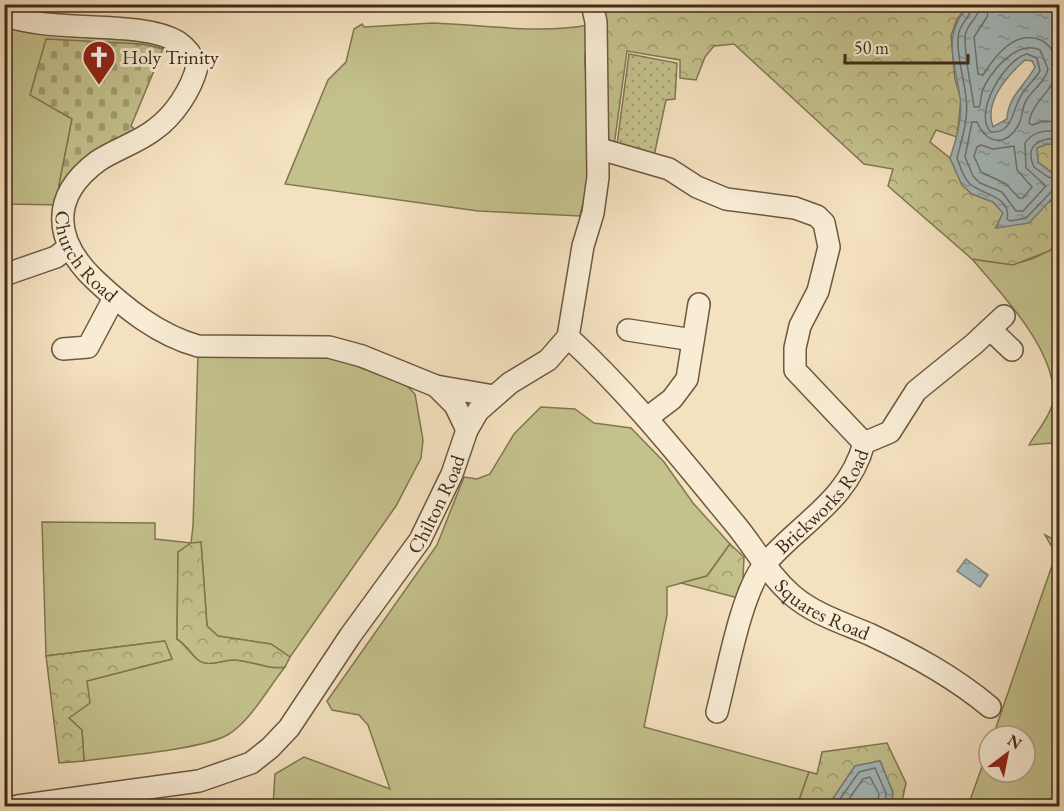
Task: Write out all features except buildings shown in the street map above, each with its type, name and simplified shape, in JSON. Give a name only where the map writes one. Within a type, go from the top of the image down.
[{"type":"street","points":[[568,337],[583,246],[593,213],[600,149],[596,22],[592,4]]},
{"type":"street","name":"Church Road","points":[[4,15],[34,24],[121,30],[166,37],[187,49],[197,67],[194,80],[183,99],[156,129],[99,161],[71,187],[63,212],[64,236],[77,263],[114,298],[154,327],[178,340],[198,346],[329,347],[362,356],[436,386],[494,396]]},
{"type":"street","name":"Brickworks Road","points":[[568,337],[605,371],[647,418],[737,527],[764,566],[842,489],[858,465],[864,443],[795,370],[795,348],[800,326],[818,291],[829,247],[824,223],[817,216],[795,208],[726,199],[696,188],[669,170],[600,149]]},
{"type":"street","points":[[4,275],[56,257],[69,247]]},
{"type":"street","points":[[63,349],[88,347],[114,298]]},
{"type":"street","points":[[647,418],[672,399],[687,379],[699,304]]},
{"type":"street","points":[[864,443],[891,432],[916,391],[997,323],[1012,350]]},
{"type":"street","points":[[628,330],[693,340]]},
{"type":"street","name":"Chilton Road","points":[[18,807],[199,781],[251,763],[270,748],[289,728],[350,636],[420,540],[452,474],[467,430],[478,411],[494,396],[548,360],[568,337]]},
{"type":"street","name":"Church Road","points":[[436,386],[455,405],[467,430]]},
{"type":"street","name":"Squares Road","points":[[717,712],[746,602],[764,566],[793,596],[813,609],[914,657],[965,686],[990,707]]},
{"type":"green space","points":[[603,5],[969,5],[957,19],[951,36],[955,79],[961,99],[957,137],[936,130],[930,142],[950,158],[962,185],[972,194],[993,202],[1003,213],[996,227],[1053,200],[1059,191],[1059,243],[1049,251],[1013,265],[972,259],[888,186],[893,169],[864,164],[734,44],[714,46],[705,57],[696,80],[680,78],[680,60],[627,51],[614,146],[600,144],[593,213],[580,216],[591,171],[585,57],[589,25]]},
{"type":"green space","points":[[433,23],[531,29],[589,25],[585,57],[590,174],[580,216],[478,211],[285,184],[328,80],[346,62],[354,29],[362,24],[364,27]]},
{"type":"green space","points":[[4,28],[166,37],[163,49],[142,44],[72,119],[59,185],[59,189],[67,195],[64,205],[5,204]]},
{"type":"green space","points":[[46,39],[142,44],[163,49],[131,126],[140,134],[61,186],[59,185],[72,119],[30,95]]},
{"type":"green space","points":[[629,54],[677,63],[675,99],[666,100],[654,156],[617,144]]},
{"type":"green space","points":[[1047,144],[1059,145],[1059,174],[1051,172],[1038,162],[1037,148]]},
{"type":"green space","points":[[1059,243],[1059,478],[1052,443],[1029,445],[1052,405],[1053,386],[1048,367],[1027,326],[972,259],[1017,263],[1037,257]]},
{"type":"green space","points":[[198,352],[330,356],[406,385],[415,394],[423,440],[421,458],[396,506],[290,657],[271,644],[218,636],[207,626],[201,542],[178,552],[177,639],[201,662],[233,660],[278,668],[285,667],[245,720],[229,734],[217,740],[159,752],[84,761],[82,730],[68,718],[87,681],[172,659],[164,641],[46,656],[42,522],[155,523],[155,539],[191,543]]},
{"type":"green space","points":[[541,407],[575,409],[594,423],[631,428],[664,462],[693,503],[730,544],[707,576],[667,587],[667,615],[644,727],[809,772],[797,806],[273,806],[275,774],[304,757],[390,789],[368,725],[359,715],[332,710],[327,701],[437,545],[464,477],[477,479],[490,474],[514,434]]},
{"type":"green space","points":[[1045,535],[1059,542],[1059,806],[968,806],[977,781],[977,784],[1037,784],[1037,724],[997,724],[1056,554]]},
{"type":"green space","points":[[201,542],[207,626],[218,636],[271,644],[290,657],[285,667],[278,668],[233,660],[201,662],[177,639],[178,552],[191,543]]},
{"type":"green space","points":[[730,544],[744,557],[742,599],[681,583],[707,576]]},
{"type":"green space","points":[[165,641],[172,659],[87,681],[90,703],[69,718],[82,730],[84,761],[59,763],[46,656]]},
{"type":"green space","points":[[887,743],[906,783],[901,806],[891,806],[893,792],[880,761],[855,766],[828,806],[797,806],[809,772],[817,774],[822,752]]},
{"type":"water","points":[[969,5],[1059,5],[1059,145],[1047,144],[1037,148],[1038,162],[1051,172],[1059,174],[1059,191],[1029,223],[996,228],[1003,213],[993,202],[972,194],[962,185],[950,158],[961,113],[952,49],[955,27]],"holes":[[[1025,60],[1032,61],[1035,67],[1010,104],[1007,119],[993,127],[992,108],[999,90]]]},
{"type":"water","points":[[966,559],[988,575],[980,587],[957,571]]},
{"type":"water","points":[[880,761],[893,793],[891,806],[828,806],[855,766]]},
{"type":"place","name":"Holy Trinity","points":[[99,86]]}]
